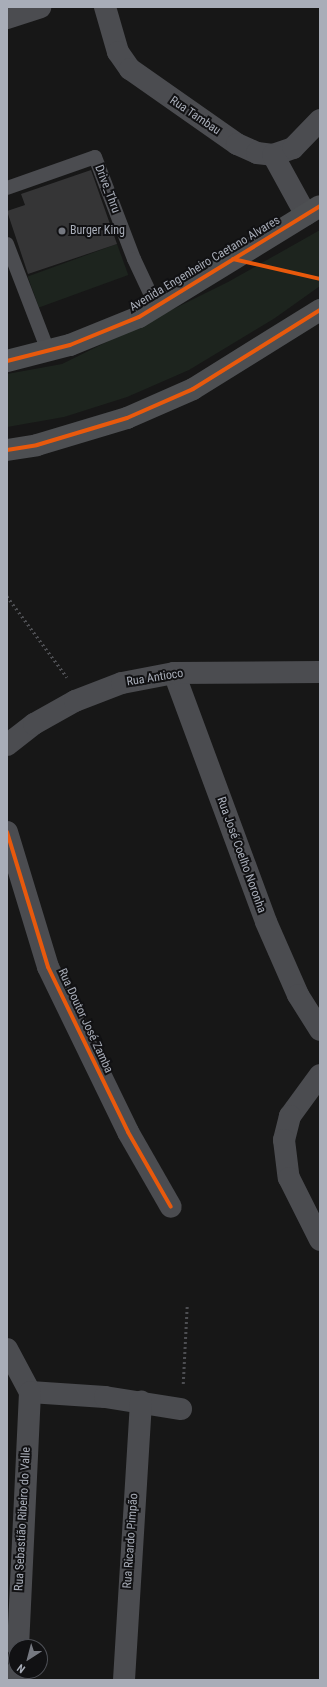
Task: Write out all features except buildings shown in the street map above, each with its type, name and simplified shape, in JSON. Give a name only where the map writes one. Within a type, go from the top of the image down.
[{"type":"main road","name":"Avenida Engenheiro Caetano Alvares","points":[[7,361],[48,351],[139,317],[313,211]]},
{"type":"main road","points":[[7,450],[38,444],[127,418],[193,389],[320,310]]},
{"type":"street","points":[[7,18],[40,7]]},
{"type":"street","name":"Rua Tambau","points":[[105,7],[118,52],[130,69],[150,86],[237,144],[257,153],[273,155],[293,148],[320,120]]},
{"type":"street","points":[[273,155],[313,211]]},
{"type":"street","name":"Rua Antioco","points":[[7,745],[34,724],[75,702],[122,683],[174,673],[320,672]]},
{"type":"street","name":"Rua José Coelho Noronha","points":[[174,673],[266,922],[298,995],[320,1030]]},
{"type":"street","name":"Rua Doutor José Zamba","points":[[7,832],[48,968],[128,1132],[171,1207]]},
{"type":"street","points":[[320,1075],[290,1116],[284,1140],[289,1178],[320,1240]]},
{"type":"street","points":[[7,1349],[30,1392],[141,1402],[181,1408]]},
{"type":"street","name":"Rua Sebastião Ribeiro do Valle","points":[[18,1639],[15,1488],[30,1392]]},
{"type":"street","name":"Rua Ricardo Pimpão","points":[[124,1680],[141,1402]]},
{"type":"lane","name":"Drive_Thru","points":[[7,188],[95,157],[134,259],[156,306]]},
{"type":"lane","points":[[7,244],[48,351]]},
{"type":"path","points":[[7,596],[72,684]]},
{"type":"path","points":[[181,1408],[187,1306]]},
{"type":"shaded area","points":[[320,230],[320,286],[275,318],[189,370],[127,397],[64,417],[7,427],[7,374],[62,364],[228,282]]},
{"type":"shaded area","points":[[117,244],[128,275],[39,308],[28,276]]},
{"type":"cycle path","points":[[7,361],[70,345],[139,317],[320,206]]},
{"type":"cycle path","points":[[233,259],[320,279]]},
{"type":"cycle path","points":[[7,450],[37,445],[127,418],[193,389],[320,310]]},
{"type":"cycle path","points":[[7,832],[48,967],[128,1132],[171,1207]]},
{"type":"place","name":"Burger King","points":[[62,231]]}]
